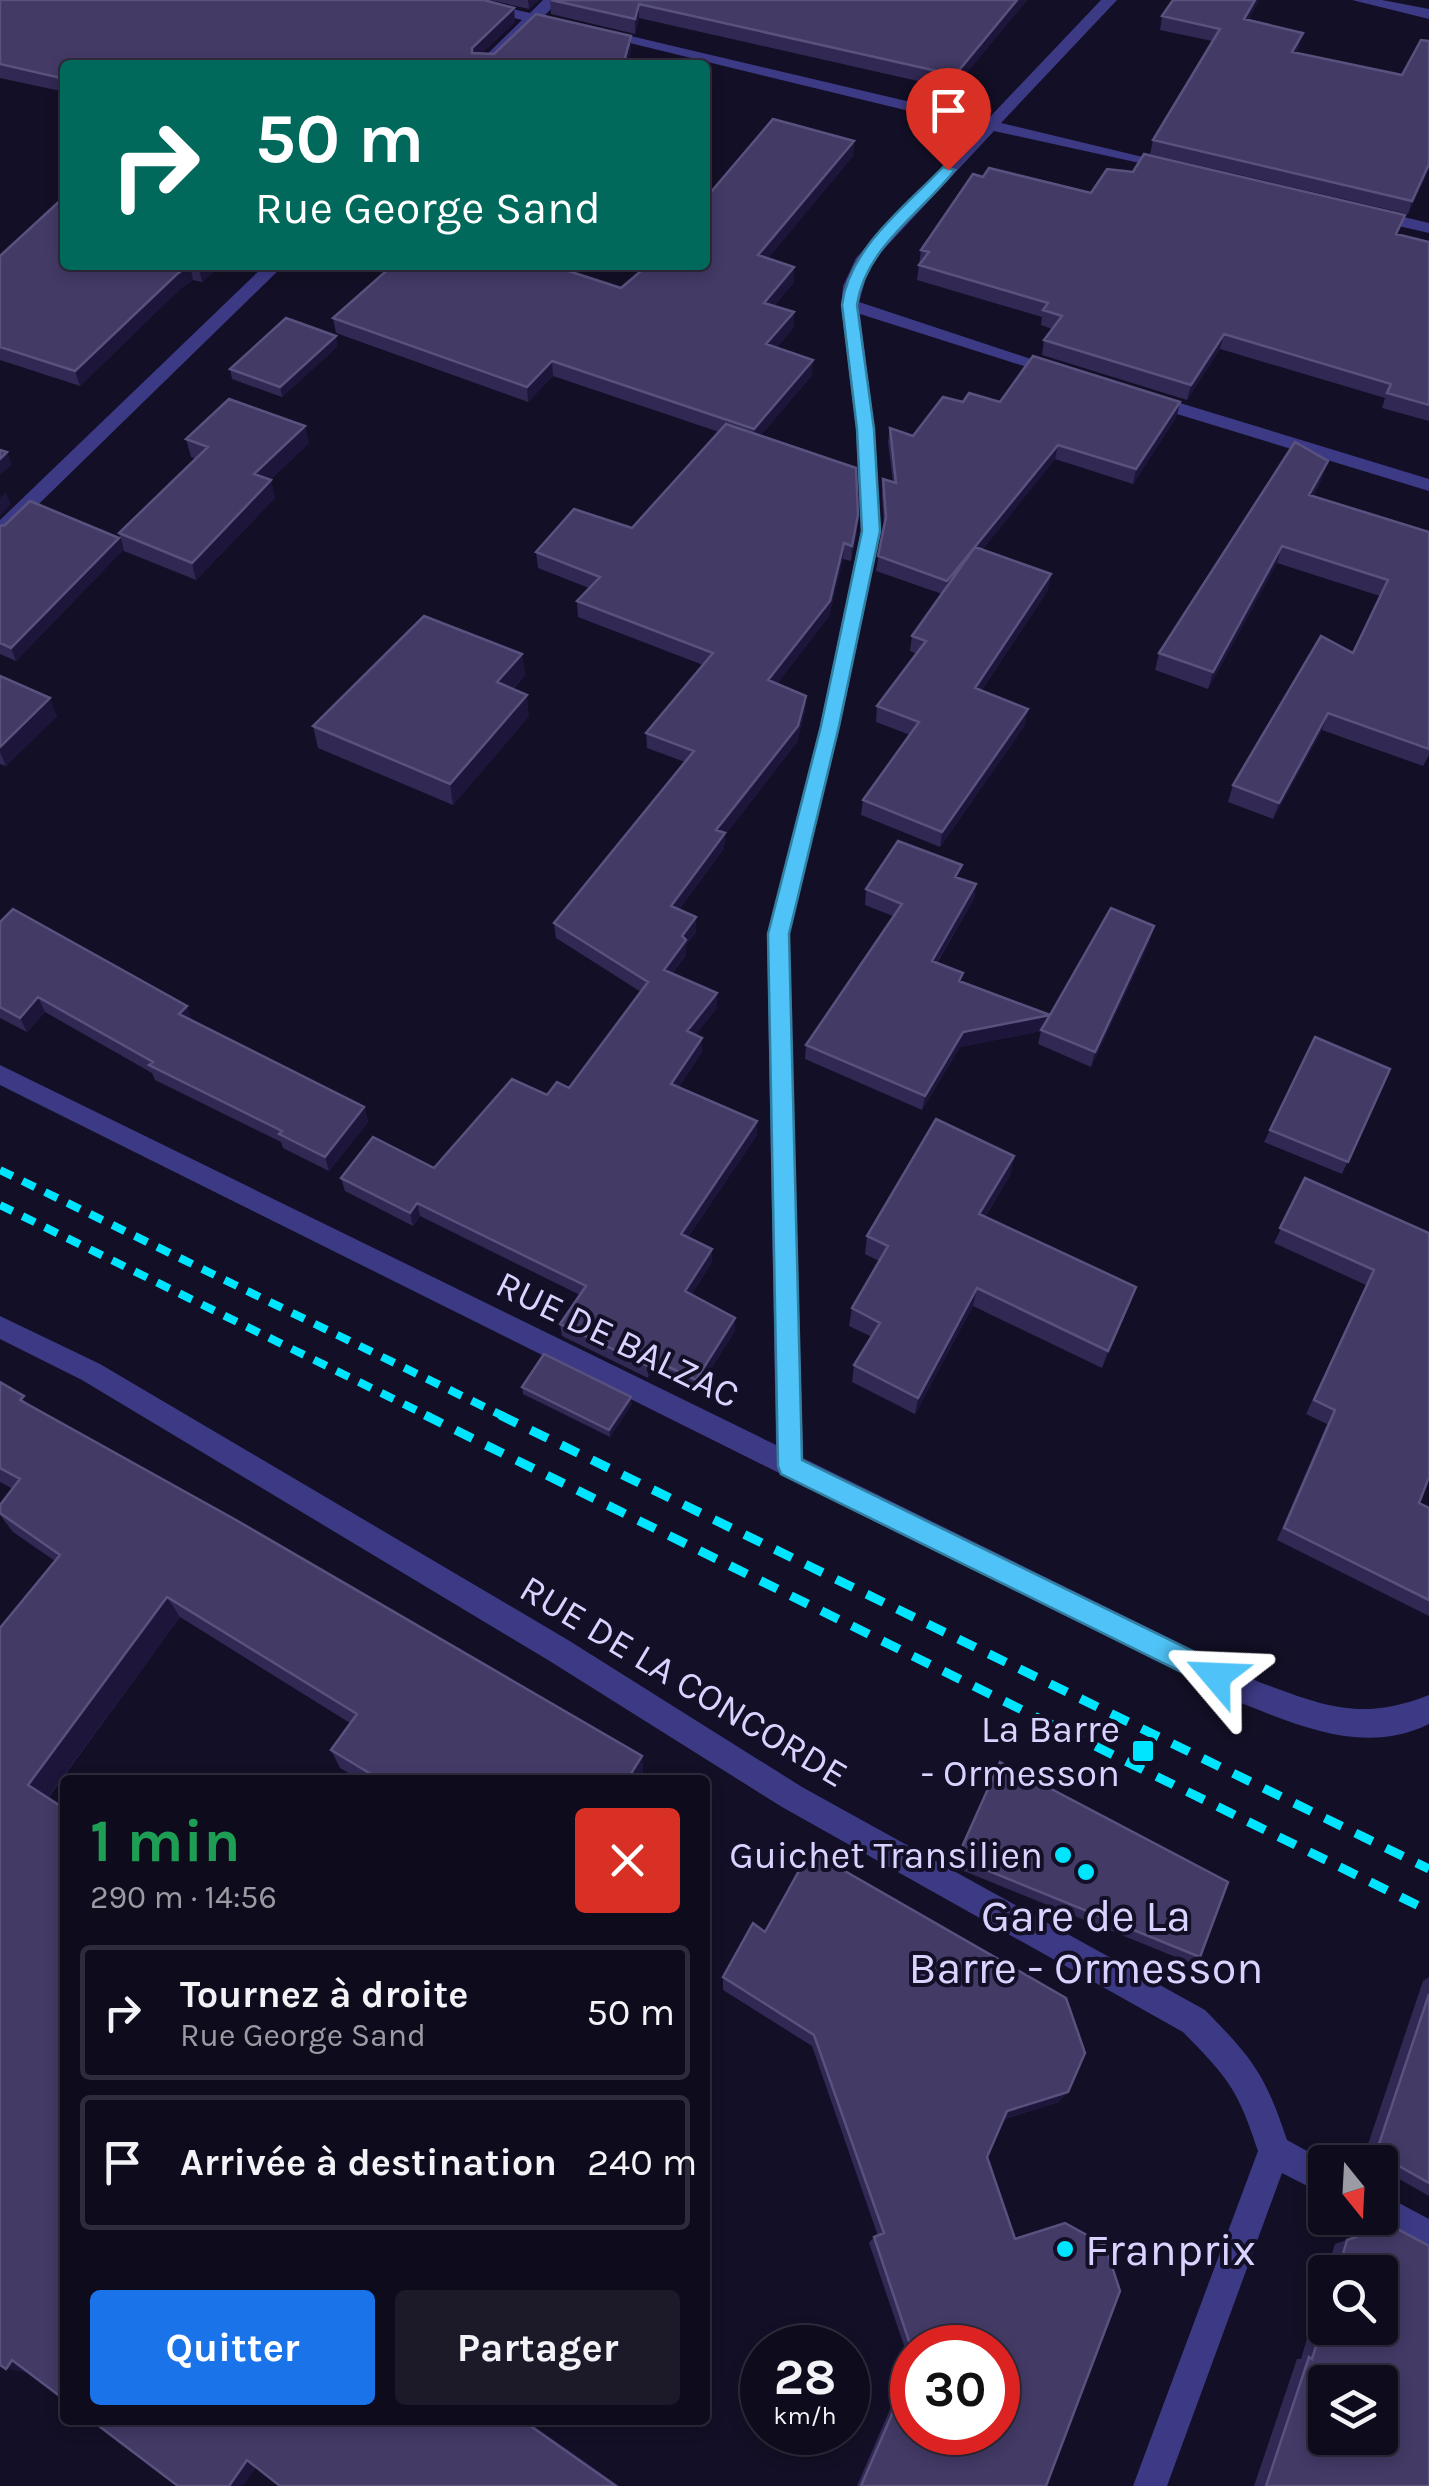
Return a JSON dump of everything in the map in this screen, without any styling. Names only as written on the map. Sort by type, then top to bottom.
[{"type":"street","points":[[454,0],[572,27]]},
{"type":"street","points":[[489,60],[552,0]]},
{"type":"street","points":[[790,1466],[778,934],[830,726],[871,531],[865,429],[850,305],[852,286],[862,262],[1109,0]]},
{"type":"street","points":[[1360,0],[1429,14]]},
{"type":"street","points":[[591,32],[709,60]]},
{"type":"street","points":[[710,60],[1183,171]]},
{"type":"street","points":[[1353,210],[1429,228]]},
{"type":"street","points":[[0,531],[270,270]]},
{"type":"street","points":[[850,305],[1086,380]]},
{"type":"street","points":[[1124,392],[1429,485]]},
{"type":"street","name":"RUE DE BALZAC","points":[[0,1074],[1250,1693],[1326,1721],[1373,1726],[1415,1718],[1429,1709]]},
{"type":"street","name":"RUE DE LA CONCORDE","points":[[0,1327],[91,1372],[558,1650],[792,1797],[1194,2021],[1240,2066],[1256,2096],[1274,2151]]},
{"type":"street","points":[[1150,2486],[1274,2151],[1308,2170]]},
{"type":"street","points":[[1398,2219],[1429,2236]]},
{"type":"building","points":[[0,0],[484,0],[514,8],[472,48],[472,53],[494,54],[536,14],[631,36],[624,60],[60,60],[60,78],[0,64]]},
{"type":"building","points":[[551,0],[1017,0],[955,75],[639,4],[635,19]]},
{"type":"building","points":[[1173,0],[1255,0],[1244,19],[1303,33],[1292,52],[1402,75],[1421,40],[1429,41],[1429,164],[1412,201],[1153,140],[1220,29],[1162,16]]},
{"type":"building","points":[[773,119],[854,141],[758,255],[794,267],[764,303],[794,312],[766,344],[813,360],[754,429],[552,361],[527,387],[333,318],[387,270],[565,270],[621,288],[642,270],[710,270],[710,193]]},
{"type":"building","points":[[1144,154],[1405,215],[1396,234],[1429,242],[1429,405],[1387,393],[1391,384],[1224,334],[1191,385],[1044,340],[1062,316],[1043,310],[1048,303],[919,265],[929,252],[921,250],[973,174],[983,177],[989,168],[1091,193],[1107,169],[1133,172]]},
{"type":"building","points":[[60,201],[60,270],[183,270],[75,371],[0,347],[0,256]]},
{"type":"building","points":[[286,318],[336,336],[280,387],[230,369]]},
{"type":"building","points":[[1033,356],[1180,402],[1136,469],[1058,445],[947,581],[878,556],[886,517],[883,479],[896,483],[890,428],[913,436],[943,397],[963,402],[969,393],[1000,402]]},
{"type":"building","points":[[229,399],[305,426],[254,474],[271,480],[192,563],[119,533],[208,447],[186,439]]},
{"type":"building","points":[[726,424],[856,468],[858,515],[852,546],[844,543],[830,601],[768,680],[806,696],[798,726],[716,830],[725,833],[671,906],[696,917],[682,936],[686,940],[664,970],[717,993],[687,1031],[702,1038],[671,1084],[757,1121],[681,1234],[712,1249],[685,1291],[735,1318],[696,1380],[652,1359],[648,1366],[560,1324],[586,1286],[417,1203],[410,1213],[341,1178],[373,1137],[434,1168],[512,1079],[547,1095],[557,1082],[569,1088],[648,982],[554,923],[694,751],[646,733],[713,653],[577,601],[600,577],[536,552],[574,509],[632,528]]},
{"type":"building","points":[[1295,442],[1328,461],[1309,495],[1429,532],[1429,749],[1328,713],[1279,803],[1233,785],[1321,636],[1353,653],[1388,580],[1282,546],[1213,672],[1159,653]]},
{"type":"building","points":[[30,501],[119,538],[11,648],[0,643],[0,526]]},
{"type":"building","points":[[975,547],[1051,574],[975,688],[1028,709],[942,832],[863,800],[919,722],[877,706],[926,641],[912,636]]},
{"type":"building","points":[[424,616],[522,654],[497,682],[527,695],[450,784],[313,726]]},
{"type":"building","points":[[0,676],[50,698],[0,747]]},
{"type":"building","points":[[898,841],[962,865],[955,877],[976,884],[932,961],[963,973],[959,981],[1050,1015],[963,1032],[925,1096],[806,1045],[902,904],[866,889]]},
{"type":"building","points":[[1111,908],[1154,926],[1095,1052],[1041,1030]]},
{"type":"building","points":[[13,909],[187,1006],[179,1014],[364,1107],[325,1157],[279,1134],[282,1131],[149,1065],[153,1062],[38,997],[20,1018],[0,1007],[0,922]]},
{"type":"building","points":[[1315,1037],[1390,1069],[1348,1162],[1270,1130]]},
{"type":"building","points":[[936,1119],[1014,1156],[979,1214],[1136,1287],[1108,1351],[977,1288],[918,1398],[854,1365],[880,1323],[852,1308],[888,1246],[867,1236]]},
{"type":"building","points":[[1305,1178],[1429,1233],[1429,1477],[1419,1503],[1429,1508],[1429,1600],[1284,1528],[1335,1410],[1314,1400],[1374,1270],[1280,1228]]},
{"type":"building","points":[[544,1354],[631,1397],[609,1430],[522,1387]]},
{"type":"building","points":[[0,1382],[24,1396],[20,1400],[236,1520],[642,1756],[630,1775],[373,1775],[331,1750],[357,1714],[167,1597],[28,1785],[60,1806],[60,2396],[12,2360],[6,2369],[0,2365],[0,1628],[60,1555],[0,1513],[0,1505],[20,1479],[0,1468]]},
{"type":"building","name":"Gare de La Barre - Ormesson","points":[[1000,1762],[1228,1882],[1200,1957],[957,1858]]},
{"type":"building","points":[[810,1851],[1066,1998],[1085,2053],[1068,2092],[1007,2111],[987,2157],[1015,2239],[1065,2223],[1105,2245],[1120,2291],[1046,2486],[861,2486],[890,2419],[890,2455],[1020,2455],[1020,2325],[904,2325],[874,2237],[884,2233],[814,2035],[723,1977],[753,1923],[765,1932]]},
{"type":"building","points":[[1429,1994],[1429,2183],[1398,2165],[1398,2145],[1379,2145]]},
{"type":"building","points":[[1398,2229],[1429,2246],[1429,2486],[1266,2486],[1309,2357],[1312,2359],[1316,2345],[1398,2345],[1398,2255],[1343,2255],[1347,2240],[1361,2235],[1398,2235]]},
{"type":"building","points":[[98,2425],[529,2425],[616,2486],[280,2486],[247,2460],[229,2486],[178,2486]]},
{"type":"railway","points":[[0,1170],[505,1417]]},
{"type":"railway","points":[[0,1205],[430,1417]]},
{"type":"railway","points":[[425,1415],[1429,1911]]},
{"type":"railway","points":[[500,1415],[1429,1869]]},
{"type":"place","name":"La Barre - Ormesson","points":[[1143,1751]]},
{"type":"place","name":"Guichet Transilien","points":[[1063,1855]]},
{"type":"place","name":"Gare de La Barre - Ormesson","points":[[1086,1872]]},
{"type":"place","name":"Franprix","points":[[1065,2249]]},
{"type":"route","points":[[948,170],[862,262],[852,286],[852,336],[865,429],[871,531],[830,726],[778,934],[790,1466],[1216,1676]]}]
